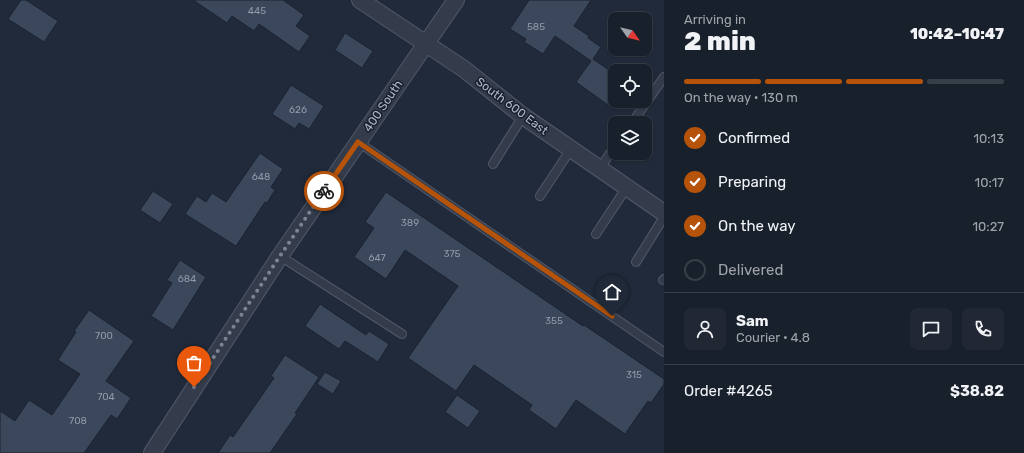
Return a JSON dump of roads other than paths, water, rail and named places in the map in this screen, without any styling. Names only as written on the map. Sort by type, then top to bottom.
[{"type":"street","name":"South 600 East","points":[[360,0],[464,69],[523,116],[664,213]]},
{"type":"street","name":"400 South","points":[[152,453],[280,256],[456,0]]},
{"type":"lane","points":[[637,116],[664,77]]},
{"type":"lane","points":[[493,164],[523,116]]},
{"type":"lane","points":[[358,142],[664,352]]},
{"type":"lane","points":[[540,196],[572,149]]},
{"type":"lane","points":[[600,168],[608,156]]},
{"type":"lane","points":[[596,234],[627,187]]},
{"type":"lane","points":[[636,262],[664,217]]},
{"type":"lane","points":[[280,256],[402,334]]}]
